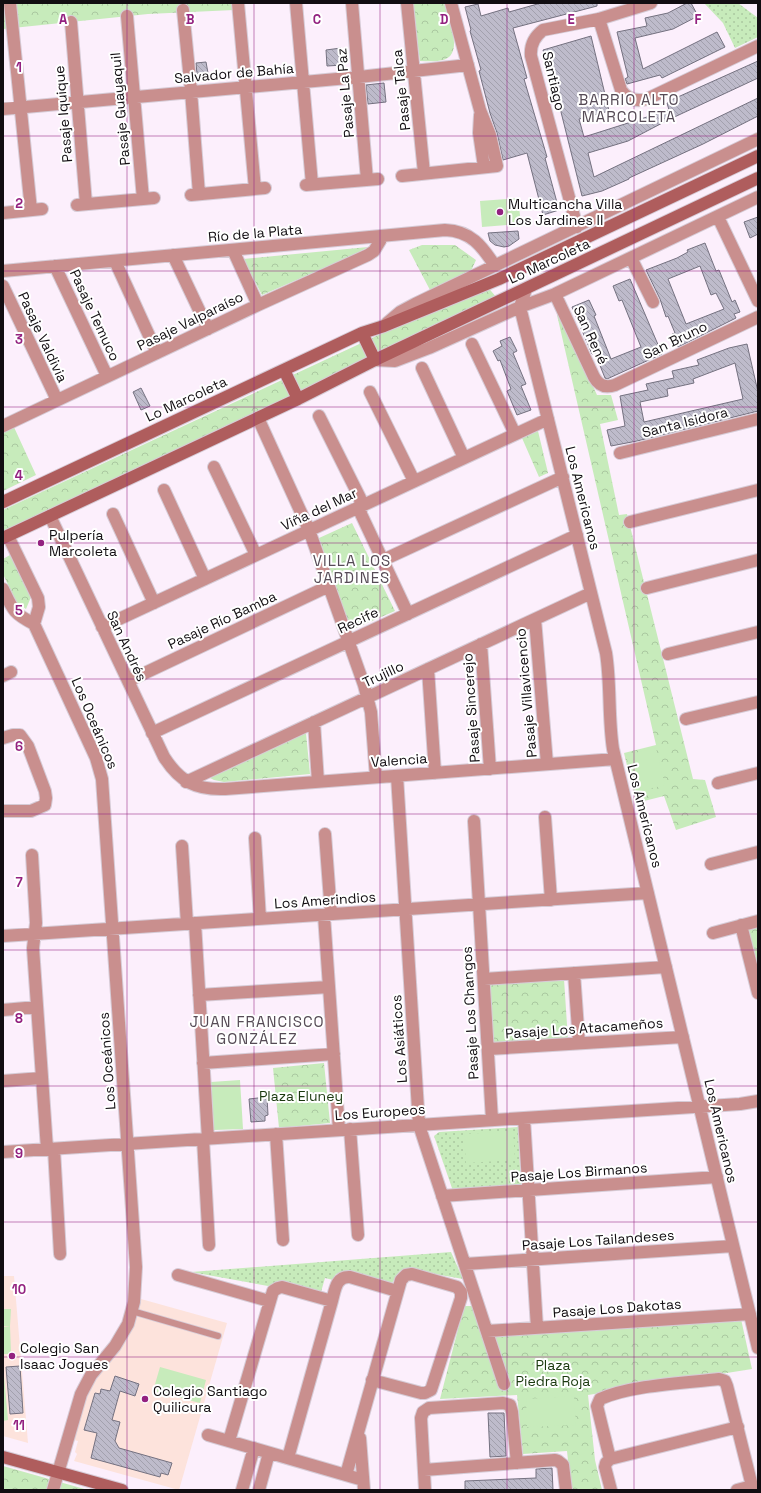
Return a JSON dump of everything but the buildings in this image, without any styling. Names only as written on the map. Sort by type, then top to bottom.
[{"type":"main road","name":"Lo Marcoleta","points":[[3,502],[362,333],[384,326],[499,279],[758,156]]},
{"type":"main road","name":"Lo Marcoleta","points":[[5,537],[298,399],[375,360],[758,178]]},
{"type":"main road","points":[[362,333],[375,360]]},
{"type":"main road","points":[[284,370],[298,399]]},
{"type":"main road","points":[[3,1457],[122,1490]]},
{"type":"street","points":[[3,213],[36,210],[21,107],[10,3]]},
{"type":"street","points":[[183,10],[191,91],[195,194],[260,188],[246,86],[238,3]]},
{"type":"street","points":[[296,3],[302,82]]},
{"type":"street","name":"Pasaje La Paz","points":[[302,82],[309,184],[373,180],[359,77],[352,3]]},
{"type":"street","name":"Pasaje Talca","points":[[408,3],[424,173]]},
{"type":"street","points":[[402,176],[497,166],[490,135],[480,110],[451,3]]},
{"type":"street","name":"Santiago","points":[[577,227],[531,56],[531,46],[536,36],[543,30],[598,18],[651,3]]},
{"type":"street","name":"Pasaje Guayaquil","points":[[82,204],[149,198],[134,96],[127,16]]},
{"type":"street","points":[[598,18],[621,90],[627,96],[636,100],[647,98],[758,46]]},
{"type":"street","name":"Pasaje Iquique","points":[[70,22],[77,102],[82,204]]},
{"type":"street","name":"Salvador de Bahía","points":[[3,109],[134,96],[359,77],[468,65]]},
{"type":"street","points":[[480,110],[480,133],[484,167]]},
{"type":"street","name":"Lo Marcoleta","points":[[384,326],[405,310],[758,139]]},
{"type":"street","name":"Lo Marcoleta","points":[[375,360],[385,362],[395,361],[429,348],[520,307],[555,294],[758,198]]},
{"type":"street","points":[[718,217],[758,301]]},
{"type":"street","name":"Río de la Plata","points":[[3,271],[445,230],[458,231],[478,243],[495,266]]},
{"type":"street","name":"Pasaje Valparaíso","points":[[4,422],[57,400],[258,304],[368,255],[374,251],[382,236]]},
{"type":"street","points":[[233,250],[258,304]]},
{"type":"street","points":[[173,255],[208,329]]},
{"type":"street","points":[[631,258],[653,302]]},
{"type":"street","points":[[114,261],[157,353]]},
{"type":"street","name":"Pasaje Temuco","points":[[55,266],[107,376]]},
{"type":"street","name":"Pasaje Valdivia","points":[[3,286],[57,400]]},
{"type":"street","points":[[520,307],[526,289]]},
{"type":"street","name":"San René","points":[[555,294],[596,381],[603,386]]},
{"type":"street","name":"Los Americanos","points":[[520,307],[603,638],[608,667],[612,739],[616,759],[758,1348]]},
{"type":"street","name":"San Bruno","points":[[603,386],[607,387],[615,385],[758,317]]},
{"type":"street","points":[[472,344],[515,434]]},
{"type":"street","points":[[422,368],[464,458]]},
{"type":"street","points":[[370,392],[414,481]]},
{"type":"street","points":[[319,416],[360,498],[361,514],[408,614]]},
{"type":"street","points":[[258,418],[309,530],[368,697],[371,712],[376,777]]},
{"type":"street","name":"Viña del Mar","points":[[102,627],[548,419]]},
{"type":"street","name":"Santa Isidora","points":[[620,453],[758,419]]},
{"type":"street","points":[[214,468],[256,555]]},
{"type":"street","points":[[383,560],[563,477]]},
{"type":"street","points":[[164,490],[205,579]]},
{"type":"street","points":[[630,522],[758,490]]},
{"type":"street","points":[[113,514],[154,602]]},
{"type":"street","name":"San Andrés","points":[[50,516],[152,733],[169,766],[186,782]]},
{"type":"street","name":"Recife","points":[[152,733],[577,535]]},
{"type":"street","points":[[3,588],[14,611],[20,617],[34,624],[39,607],[38,598],[5,537]]},
{"type":"street","points":[[647,588],[758,560]]},
{"type":"street","name":"Pasaje Río Bamba","points":[[128,681],[329,586]]},
{"type":"street","name":"Trujillo","points":[[186,782],[592,593]]},
{"type":"street","name":"Pasaje Villavicencio","points":[[535,619],[547,764]]},
{"type":"street","name":"Los Oceánicos","points":[[34,624],[100,768],[104,789],[136,1267],[136,1289],[132,1310],[122,1334],[91,1375],[77,1404],[53,1490]]},
{"type":"street","points":[[668,654],[758,632]]},
{"type":"street","name":"Pasaje Sincerejo","points":[[481,644],[490,769]]},
{"type":"street","points":[[428,669],[435,773]]},
{"type":"street","points":[[686,719],[758,702]]},
{"type":"street","points":[[314,722],[318,782]]},
{"type":"street","points":[[3,738],[13,735],[20,735],[28,746],[46,798],[45,805],[32,811],[3,812]]},
{"type":"street","name":"Valencia","points":[[186,782],[196,786],[215,789],[616,759]]},
{"type":"street","points":[[718,783],[758,773]]},
{"type":"street","name":"Los Asiáticos","points":[[397,776],[419,1125],[504,1384]]},
{"type":"street","points":[[545,817],[551,900]]},
{"type":"street","name":"Pasaje Los Changos","points":[[474,821],[492,1120]]},
{"type":"street","points":[[325,834],[329,987],[334,1054],[358,1235]]},
{"type":"street","points":[[255,838],[260,919]]},
{"type":"street","points":[[182,846],[199,995],[203,1063],[209,1245]]},
{"type":"street","points":[[711,864],[758,852]]},
{"type":"street","points":[[32,855],[36,923],[34,948],[42,1078],[51,1149],[60,1254]]},
{"type":"street","name":"Los Amerindios","points":[[3,936],[648,893]]},
{"type":"street","points":[[713,932],[758,921]]},
{"type":"street","points":[[741,925],[758,993]]},
{"type":"street","points":[[484,979],[666,967]]},
{"type":"street","points":[[574,973],[579,1043]]},
{"type":"street","points":[[199,995],[329,987]]},
{"type":"street","points":[[3,1010],[38,1007]]},
{"type":"street","name":"Pasaje Los Atacameños","points":[[488,1049],[683,1037]]},
{"type":"street","points":[[203,1063],[334,1054]]},
{"type":"street","points":[[3,1081],[42,1078]]},
{"type":"street","name":"Los Europeos","points":[[3,1152],[740,1104],[758,1101]]},
{"type":"street","points":[[524,1118],[537,1328]]},
{"type":"street","points":[[276,1134],[283,1240]]},
{"type":"street","name":"Pasaje Los Birmanos","points":[[442,1196],[717,1178]]},
{"type":"street","name":"Pasaje Los Tailandeses","points":[[465,1264],[733,1246]]},
{"type":"street","points":[[346,1475],[372,1380],[403,1277],[412,1274],[454,1286],[460,1290],[461,1295],[431,1390],[421,1393],[372,1380]]},
{"type":"street","points":[[178,1275],[269,1301]]},
{"type":"street","points":[[288,1458],[337,1283],[342,1278],[346,1277],[398,1290]]},
{"type":"street","points":[[229,1441],[273,1291],[282,1287],[332,1301]]},
{"type":"street","name":"Pasaje Los Dakotas","points":[[487,1331],[750,1314]]},
{"type":"street","points":[[610,1459],[597,1406],[600,1399],[626,1391],[654,1386],[719,1379],[725,1381],[727,1386],[753,1488],[737,1490]]},
{"type":"street","points":[[425,1490],[421,1418],[426,1410],[432,1408],[503,1403],[510,1405],[517,1463]]},
{"type":"street","points":[[611,1490],[605,1467],[610,1459],[738,1427]]},
{"type":"street","points":[[359,1429],[364,1485]]},
{"type":"street","points":[[208,1435],[346,1475],[364,1485]]},
{"type":"street","points":[[242,1490],[254,1448]]},
{"type":"street","points":[[259,1490],[269,1453]]},
{"type":"street","points":[[424,1470],[555,1460],[558,1461],[564,1468],[566,1490]]},
{"type":"lane","points":[[132,1310],[218,1336]]},
{"type":"shaded area","name":"Colegio San Isaac Jogues","points":[[3,1276],[14,1276],[28,1443],[3,1436]]},
{"type":"shaded area","name":"Colegio Santiago Quilicura","points":[[141,1299],[227,1323],[179,1490],[74,1461],[77,1454],[75,1452],[78,1441],[74,1440],[88,1391],[94,1381],[127,1339],[135,1322]]},
{"type":"green space","points":[[3,3],[233,3],[234,10],[148,14],[3,29]]},
{"type":"green space","points":[[412,3],[444,3],[451,26],[454,43],[453,51],[450,56],[440,61],[420,61]]},
{"type":"green space","points":[[704,3],[738,3],[758,18],[758,37],[735,48],[723,23]]},
{"type":"green space","name":"Multicancha Villa Los Jardines II","points":[[518,198],[521,224],[482,227],[480,201]]},
{"type":"green space","points":[[422,245],[455,245],[476,260],[471,271],[430,290],[409,250]]},
{"type":"green space","points":[[368,247],[354,255],[262,295],[243,259]]},
{"type":"green space","points":[[486,285],[497,298],[3,532],[3,510]]},
{"type":"green space","points":[[557,315],[561,316],[597,395],[611,395],[618,420],[600,424],[619,515],[627,514],[693,779],[705,780],[716,817],[676,830],[664,796],[636,803],[624,753],[656,745]]},
{"type":"green space","points":[[13,425],[36,475],[3,491],[3,430]]},
{"type":"green space","points":[[538,431],[548,473],[539,477],[522,438]]},
{"type":"green space","points":[[352,523],[395,611],[351,630],[319,538]]},
{"type":"green space","points":[[10,555],[31,597],[26,609],[16,602],[3,574],[3,559]]},
{"type":"green space","points":[[306,733],[310,774],[224,782],[208,777]]},
{"type":"green space","points":[[656,748],[665,785],[635,792],[626,755]]},
{"type":"green space","points":[[758,927],[758,972],[748,930]]},
{"type":"green space","points":[[564,979],[568,1040],[493,1045],[489,984]]},
{"type":"green space","name":"Plaza Eluney","points":[[324,1063],[330,1123],[279,1128],[273,1068]]},
{"type":"green space","points":[[240,1080],[243,1129],[214,1130],[211,1082]]},
{"type":"green space","points":[[518,1127],[521,1187],[453,1191],[434,1136],[439,1132]]},
{"type":"green space","points":[[513,1131],[515,1160],[466,1163],[464,1134]]},
{"type":"green space","points":[[451,1252],[463,1279],[406,1269],[400,1271],[392,1283],[345,1272],[336,1274],[333,1280],[325,1278],[321,1292],[277,1283],[268,1286],[191,1272]]},
{"type":"green space","name":"Plaza Piedra Roja","points":[[464,1306],[473,1306],[482,1335],[741,1319],[752,1369],[588,1395],[595,1460],[602,1490],[571,1490],[567,1451],[523,1454],[517,1395],[440,1399]]},
{"type":"green space","points":[[3,1309],[11,1309],[10,1326],[3,1326]]},
{"type":"green space","points":[[10,1326],[11,1354],[3,1354],[3,1327]]},
{"type":"green space","points":[[3,1365],[8,1420],[3,1421]]},
{"type":"green space","points":[[160,1367],[206,1380],[200,1403],[153,1391]]},
{"type":"green space","points":[[574,1396],[576,1425],[527,1427],[526,1399]]},
{"type":"green space","points":[[3,1466],[88,1490],[3,1490]]},
{"type":"place","name":"Multicancha Villa Los Jardines II","points":[[500,212]]},
{"type":"place","name":"Pulpería Marcoleta","points":[[41,543]]},
{"type":"place","name":"Colegio San Isaac Jogues","points":[[12,1356]]},
{"type":"place","name":"Colegio Santiago Quilicura","points":[[145,1399]]},
{"type":"district","name":"BARRIO ALTO MARCOLETA","points":[[629,108]]},
{"type":"district","name":"VILLA LOS JARDINES","points":[[352,568]]},
{"type":"district","name":"JUAN FRANCISCO GONZÁLEZ","points":[[257,1030]]}]
